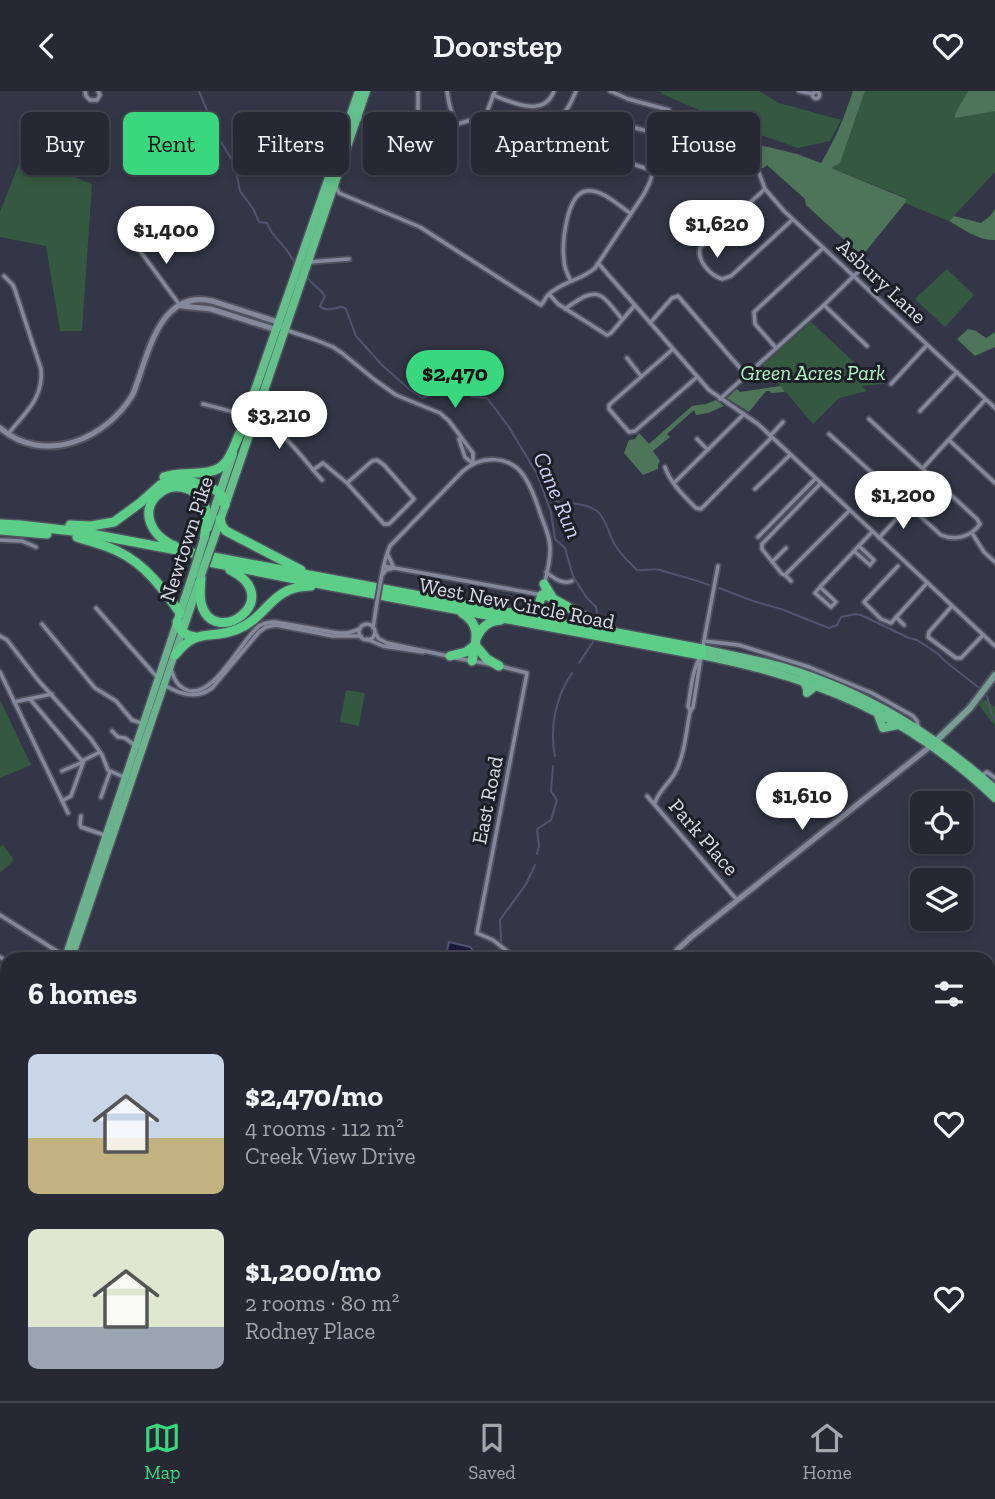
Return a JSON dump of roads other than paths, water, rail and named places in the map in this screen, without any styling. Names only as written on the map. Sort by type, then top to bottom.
[{"type":"highway","name":"Newtown Pike","points":[[349,121],[359,91]]},
{"type":"highway","name":"Newtown Pike","points":[[279,327],[305,266],[366,91]]},
{"type":"highway","name":"Newtown Pike","points":[[208,540],[225,505],[249,418],[331,175]]},
{"type":"highway","name":"Newtown Pike","points":[[183,632],[220,493],[240,433],[249,418]]},
{"type":"highway","points":[[136,505],[153,486],[169,475],[219,469],[228,459],[240,433]]},
{"type":"highway","points":[[20,525],[29,523],[98,526],[114,521],[160,485],[173,480],[211,487],[220,493],[225,505]]},
{"type":"highway","points":[[197,554],[170,544],[154,532],[149,515],[155,498],[166,489],[175,487],[186,488],[198,495],[206,509],[208,540]]},
{"type":"highway","points":[[220,519],[222,526],[231,534],[309,574]]},
{"type":"highway","name":"West New Circle Road","points":[[0,524],[81,532],[702,648],[777,666],[827,682],[888,711],[916,728],[995,798]]},
{"type":"highway","name":"West New Circle Road","points":[[0,530],[77,537],[509,620],[702,648],[803,680],[807,694],[817,685],[877,712],[883,727],[899,725],[934,743],[995,789]]},
{"type":"highway","points":[[77,537],[119,551],[136,562],[153,579],[179,617],[183,632],[197,637]]},
{"type":"highway","points":[[197,575],[200,600],[211,618],[227,623],[244,615],[251,600],[248,584],[237,573],[212,562]]},
{"type":"highway","name":"Newtown Pike","points":[[179,617],[197,575]]},
{"type":"highway","points":[[544,584],[555,599]]},
{"type":"highway","points":[[175,655],[186,642],[197,637],[244,627],[284,591],[327,585]]},
{"type":"highway","points":[[537,609],[542,595],[555,599],[597,624],[621,633]]},
{"type":"highway","points":[[520,615],[555,599]]},
{"type":"highway","points":[[452,608],[465,614],[479,626]]},
{"type":"highway","points":[[479,626],[509,620]]},
{"type":"highway","points":[[472,661],[479,626]]},
{"type":"highway","points":[[450,656],[466,652],[476,642]]},
{"type":"highway","points":[[476,642],[487,659],[499,666]]},
{"type":"main road","name":"Newtown Pike","points":[[70,952],[140,747],[179,617]]},
{"type":"main road","name":"Newtown Pike","points":[[161,682],[170,667],[183,632]]},
{"type":"main road","points":[[934,743],[970,708],[995,675]]},
{"type":"street","points":[[85,91],[90,100],[97,100],[100,95],[98,91]]},
{"type":"street","points":[[418,91],[418,112]]},
{"type":"street","points":[[447,91],[452,112]]},
{"type":"street","points":[[488,112],[494,93],[534,107],[547,103],[554,91]]},
{"type":"street","points":[[566,112],[576,91]]},
{"type":"street","points":[[610,91],[669,112]]},
{"type":"street","points":[[800,91],[813,94]]},
{"type":"street","points":[[358,120],[363,122]]},
{"type":"street","points":[[336,176],[335,185],[340,193],[420,227],[541,305],[549,294],[589,273],[598,263],[644,194],[651,175]]},
{"type":"street","name":"Asbury Lane","points":[[760,175],[765,189],[792,220],[995,408]]},
{"type":"street","points":[[765,189],[700,248],[701,260],[712,274],[722,279],[731,276],[792,220]]},
{"type":"street","points":[[571,281],[563,259],[564,239],[571,204],[579,194],[595,191],[630,213]]},
{"type":"street","points":[[328,201],[333,195],[340,193]]},
{"type":"street","points":[[132,240],[180,306]]},
{"type":"street","points":[[776,348],[755,324],[754,312],[823,248]]},
{"type":"street","points":[[310,251],[320,260]]},
{"type":"street","points":[[305,266],[320,260],[346,259]]},
{"type":"street","points":[[598,263],[720,399],[744,414],[771,437],[995,646]]},
{"type":"street","points":[[720,399],[867,263]]},
{"type":"street","points":[[4,276],[15,290],[42,377],[34,403],[8,434]]},
{"type":"street","points":[[565,309],[594,293],[602,296],[622,319]]},
{"type":"street","points":[[549,294],[565,309],[607,335],[635,305]]},
{"type":"street","points":[[650,323],[672,298],[678,296],[746,375]]},
{"type":"street","points":[[0,428],[29,444],[51,446],[89,436],[104,428],[127,404],[159,324],[170,312],[192,299],[206,299],[316,339],[342,353],[396,395],[440,413],[473,453],[483,460]]},
{"type":"street","points":[[824,305],[867,346]]},
{"type":"street","points":[[891,384],[927,345]]},
{"type":"street","points":[[673,349],[609,405],[609,409],[629,432],[635,431],[698,377]]},
{"type":"street","points":[[627,358],[641,376]]},
{"type":"street","points":[[920,411],[957,372]]},
{"type":"street","points":[[923,468],[986,399]]},
{"type":"street","points":[[203,404],[249,418],[278,431],[322,480]]},
{"type":"street","points":[[674,483],[744,414]]},
{"type":"street","points":[[829,434],[944,536],[957,538],[972,533],[980,524],[979,521],[869,419]]},
{"type":"street","points":[[665,467],[674,483],[696,509],[701,509],[783,422]]},
{"type":"street","points":[[458,435],[465,457],[463,471]]},
{"type":"street","points":[[697,439],[708,450]]},
{"type":"street","points":[[949,440],[995,483]]},
{"type":"street","points":[[473,453],[473,464]]},
{"type":"street","points":[[755,489],[790,455]]},
{"type":"street","points":[[465,457],[473,464]]},
{"type":"street","points":[[367,639],[373,637],[381,579],[384,566],[387,553],[390,547],[463,471],[473,464],[497,459],[519,470],[525,477],[538,508],[551,548],[542,595],[384,566]]},
{"type":"street","points":[[313,470],[323,463],[347,483],[384,524],[388,524],[414,499],[377,460],[372,461],[347,483]]},
{"type":"street","points":[[758,537],[815,479]]},
{"type":"street","points":[[791,581],[782,575],[762,549],[762,544],[820,484]]},
{"type":"street","points":[[879,538],[908,506]]},
{"type":"street","points":[[785,575],[849,511]]},
{"type":"street","points":[[820,587],[836,602],[831,607],[815,593],[820,587],[872,532]]},
{"type":"street","points":[[972,533],[984,552],[995,562]]},
{"type":"street","points":[[0,540],[22,541],[36,547]]},
{"type":"street","points":[[854,551],[870,565],[874,560],[859,546]]},
{"type":"street","points":[[772,562],[786,548]]},
{"type":"street","points":[[387,553],[394,568]]},
{"type":"street","points":[[655,803],[655,798],[669,783],[677,768],[693,707],[718,566]]},
{"type":"street","points":[[898,566],[864,602],[881,619],[891,623],[927,583]]},
{"type":"street","points":[[381,579],[384,572],[394,568]]},
{"type":"street","points":[[546,572],[558,581],[572,581]]},
{"type":"street","points":[[170,667],[178,685],[191,691],[200,691],[216,678],[252,633],[264,624],[275,622],[344,633],[360,629],[367,624],[377,602]]},
{"type":"street","points":[[951,606],[929,632],[928,637],[956,658],[961,657],[983,635]]},
{"type":"street","points":[[96,608],[161,682],[190,696],[201,695],[212,688],[258,632],[276,625],[333,636],[361,636],[388,647],[499,666]]},
{"type":"street","points":[[896,617],[904,625]]},
{"type":"street","points":[[42,624],[95,688],[116,701],[132,720],[146,725]]},
{"type":"street","points":[[367,624],[379,639],[387,643],[431,653]]},
{"type":"street","points":[[360,629],[361,636]]},
{"type":"street","points":[[0,636],[91,739],[110,772],[128,779]]},
{"type":"street","name":"East Road","points":[[499,666],[527,673],[477,933],[493,940],[508,952]]},
{"type":"street","points":[[0,672],[68,813]]},
{"type":"street","points":[[14,702],[52,694]]},
{"type":"street","points":[[30,699],[83,762]]},
{"type":"street","points":[[111,731],[140,747]]},
{"type":"street","points":[[676,952],[690,938],[934,743]]},
{"type":"street","points":[[62,801],[71,796],[83,762],[88,756],[100,752]]},
{"type":"street","points":[[62,771],[83,762]]},
{"type":"street","points":[[101,797],[110,772]]},
{"type":"street","points":[[981,776],[987,772],[995,778]]},
{"type":"street","name":"Park Place","points":[[647,796],[737,900]]},
{"type":"street","points":[[80,816],[81,827],[109,837]]},
{"type":"street","points":[[0,915],[59,952]]},
{"type":"water","points":[[449,942],[470,947],[474,952],[447,952]]},
{"type":"waterway","name":"Cane Run","points":[[199,91],[218,137],[235,165],[240,191],[259,222],[267,223],[295,263]]},
{"type":"waterway","name":"Cane Run","points":[[307,277],[325,296],[320,306],[325,309],[346,309],[356,336],[382,365],[422,398],[428,396],[434,383],[460,382],[472,397],[487,398],[509,427],[537,474],[551,512],[555,539],[565,548],[573,576],[596,607],[598,617]]},
{"type":"waterway","points":[[545,492],[557,502],[585,505],[597,511],[617,549],[637,570],[660,570],[709,585]]},
{"type":"waterway","points":[[719,588],[829,628],[837,625],[841,617],[861,615],[917,640],[978,687]]},
{"type":"waterway","name":"Cane Run","points":[[579,663],[593,642]]},
{"type":"waterway","name":"Cane Run","points":[[555,756],[555,713],[572,673]]},
{"type":"waterway","points":[[987,696],[995,719]]},
{"type":"waterway","name":"Cane Run","points":[[537,854],[537,829],[551,820],[557,800],[551,791],[553,766]]},
{"type":"waterway","name":"Cane Run","points":[[501,942],[500,920],[526,884],[535,865]]},
{"type":"park label","name":"Green Acres Park","points":[[813,372]]}]
